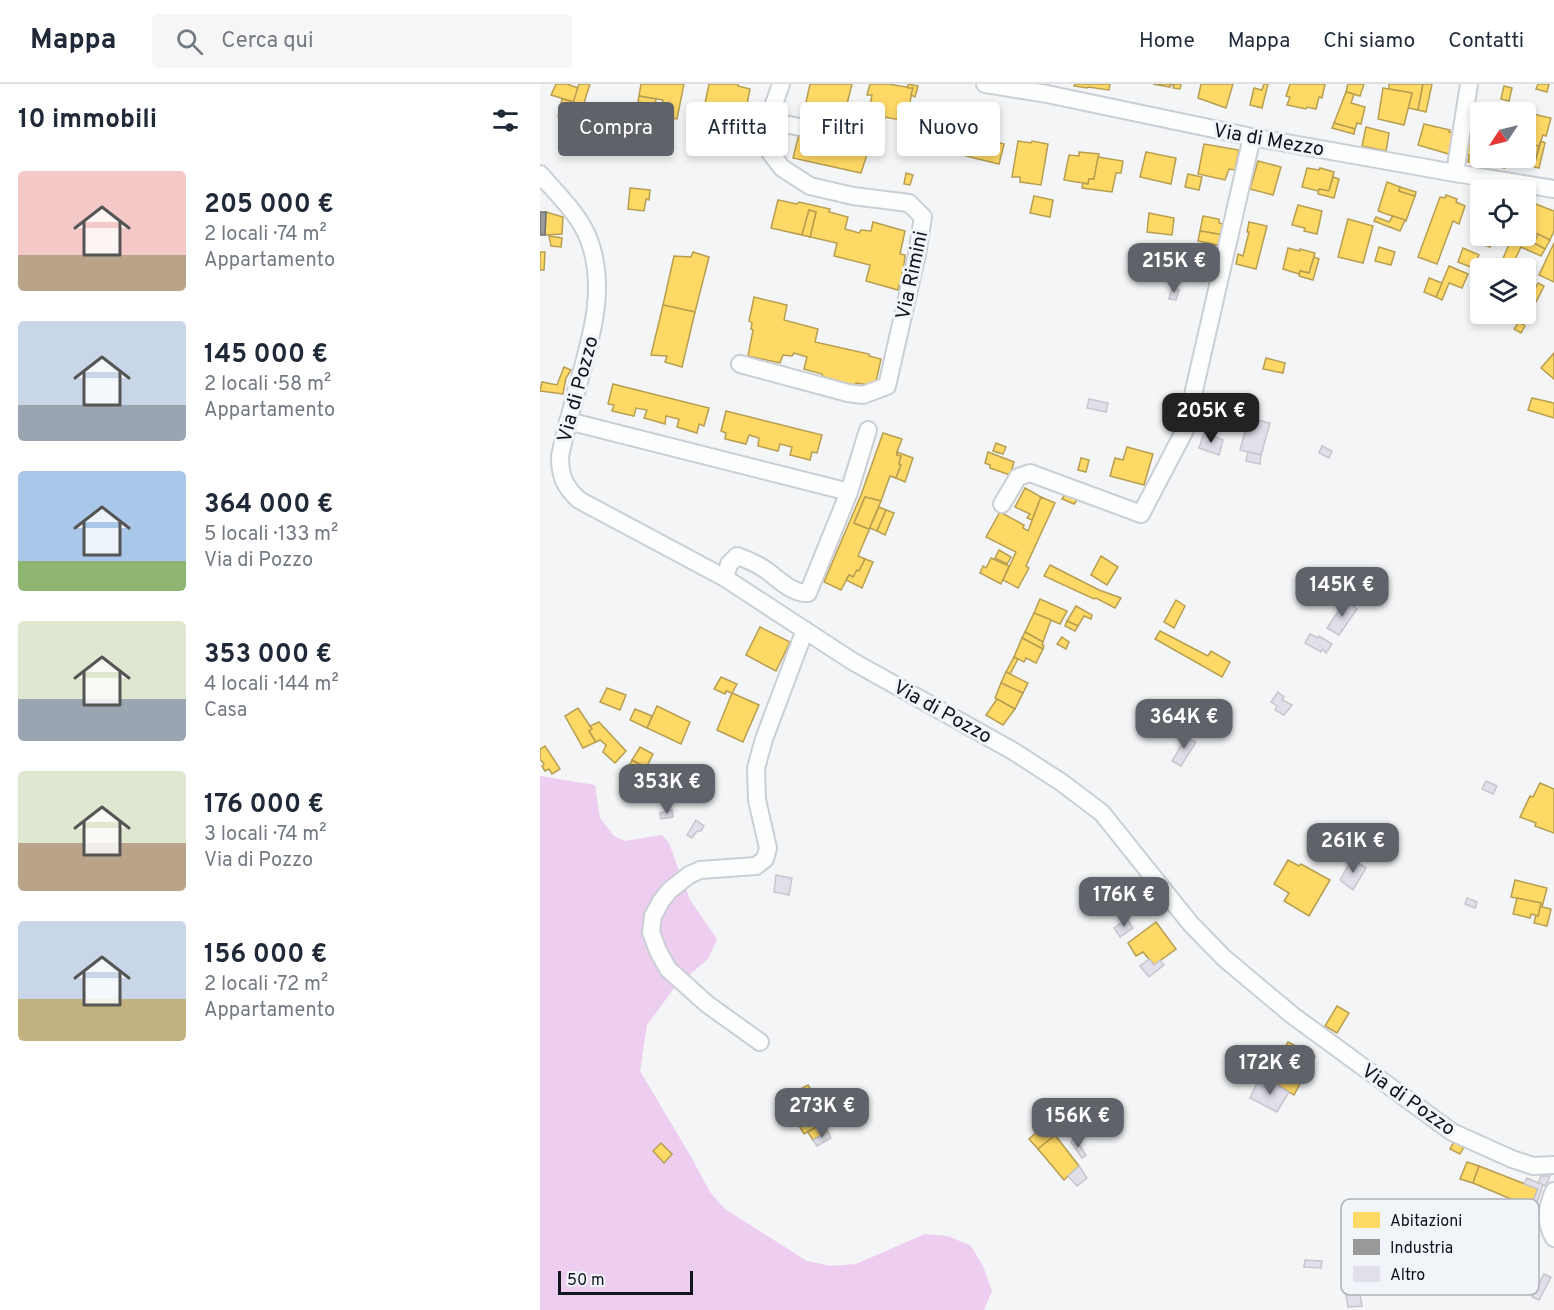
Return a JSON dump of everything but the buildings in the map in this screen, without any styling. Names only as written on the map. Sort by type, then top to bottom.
[{"type":"street","name":"Via Rimini","points":[[775,102],[781,84]]},
{"type":"street","name":"Via di Mezzo","points":[[985,84],[1047,94],[1252,137],[1554,189]]},
{"type":"street","points":[[1455,173],[1469,84]]},
{"type":"street","points":[[1002,504],[1018,477],[1030,473],[1141,514],[1185,430],[1252,137]]},
{"type":"street","name":"Via Rimini","points":[[740,364],[848,393],[863,395],[887,386],[918,254],[923,217],[909,202],[853,196],[810,186],[782,168],[774,156]]},
{"type":"street","name":"Via di Pozzo","points":[[540,174],[577,218],[589,239],[597,272],[594,323],[560,456],[563,481],[579,500],[725,578],[852,661],[1013,751],[1061,782],[1102,813],[1190,923],[1224,958],[1292,1015],[1452,1132],[1533,1166],[1554,1165]]},
{"type":"street","points":[[568,421],[849,492]]},
{"type":"street","points":[[725,578],[729,564],[737,556],[762,567],[800,593],[808,593],[849,492],[868,430]]},
{"type":"street","points":[[759,1042],[707,1004],[668,969],[651,932],[653,916],[661,901],[670,890],[689,875],[700,870],[756,866],[765,860],[768,848],[757,800],[756,768],[764,739],[805,630]]},
{"type":"street","points":[[1554,1191],[1547,1212],[1554,1238]]},
{"type":"shaded area","points":[[540,776],[595,785],[600,818],[614,836],[625,841],[662,835],[669,843],[690,900],[717,939],[708,959],[675,987],[647,1025],[640,1071],[710,1192],[725,1209],[807,1261],[831,1266],[856,1264],[925,1234],[948,1236],[971,1246],[983,1266],[992,1291],[984,1310],[540,1310]]}]
